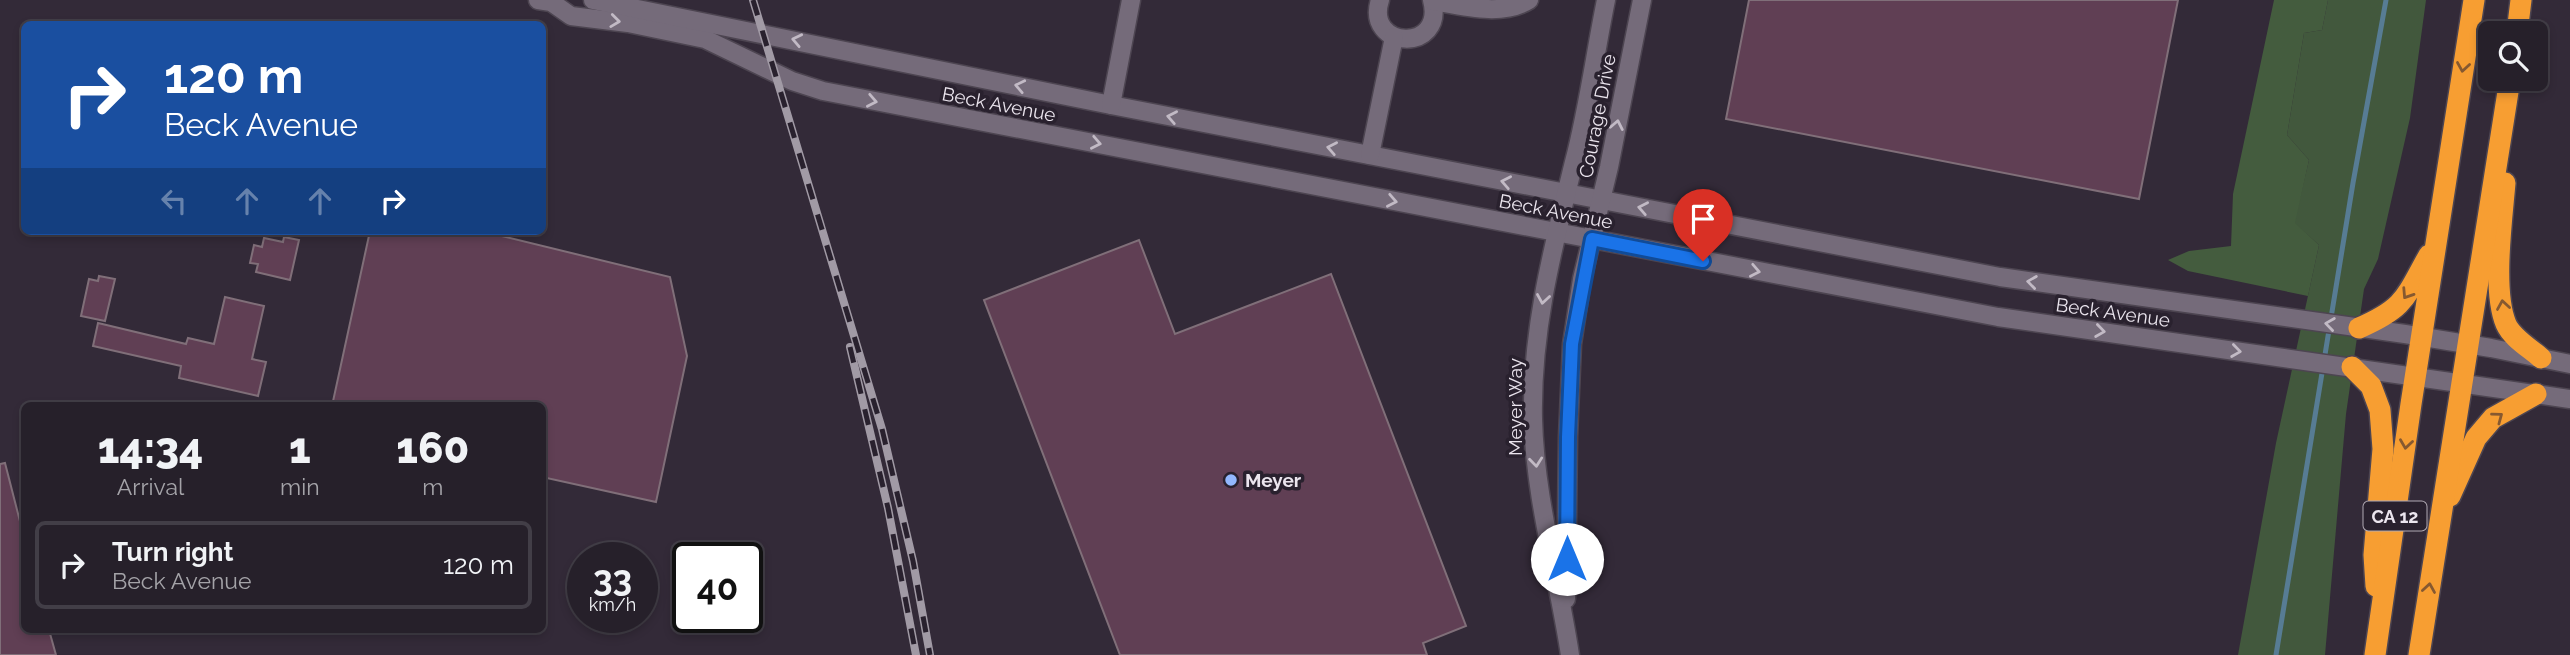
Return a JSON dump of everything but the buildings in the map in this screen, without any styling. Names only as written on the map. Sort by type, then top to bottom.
[{"type":"highway","name":"CA 12","points":[[2377,645],[2421,337],[2474,0]]},
{"type":"highway","points":[[2518,21],[2521,0]]},
{"type":"highway","name":"CA 12","points":[[2419,655],[2466,344],[2509,91]]},
{"type":"highway","points":[[2510,91],[2501,235],[2501,298],[2506,324],[2541,358]]},
{"type":"highway","points":[[2359,328],[2385,316],[2404,301],[2436,241]]},
{"type":"highway","points":[[2353,367],[2371,386],[2380,410],[2383,449],[2374,555],[2377,645]]},
{"type":"highway","points":[[2440,517],[2476,439],[2493,418],[2536,394]]},
{"type":"street","name":"Beck Avenue","points":[[593,0],[1111,105],[2000,277],[2421,337],[2570,364]]},
{"type":"street","points":[[1111,105],[1131,0]]},
{"type":"street","points":[[1380,0],[1379,21],[1388,33],[1403,40],[1421,35],[1433,20],[1432,1],[1503,9],[1529,0]]},
{"type":"street","name":"Courage Drive","points":[[1566,193],[1606,0]]},
{"type":"street","name":"Courage Drive","points":[[1592,239],[1642,0]]},
{"type":"street","name":"Beck Avenue","points":[[550,1],[571,16],[628,23],[705,39],[792,81],[824,91],[1998,317],[2570,399]]},
{"type":"street","points":[[1370,155],[1394,37]]},
{"type":"street","name":"Meyer Way","points":[[1566,193],[1547,272],[1538,326],[1533,417],[1535,464],[1570,655]]},
{"type":"street","name":"Meyer Way","points":[[1565,620],[1572,344],[1592,239]]},
{"type":"green space","points":[[2274,0],[2328,0],[2322,30],[2304,33],[2287,135],[2309,160],[2295,223],[2319,245],[2308,296],[2188,271],[2168,260],[2189,251],[2231,246],[2233,194]]},
{"type":"green space","points":[[2328,0],[2426,0],[2410,118],[2378,259],[2364,289],[2346,414],[2325,655],[2238,655],[2276,443],[2319,245],[2294,223],[2309,160],[2287,135],[2304,33],[2322,30]]},
{"type":"waterway","points":[[2276,655],[2353,183],[2386,0]]},
{"type":"railway","points":[[753,0],[882,429],[913,561],[930,655]]},
{"type":"railway","points":[[850,347],[888,508],[916,655]]},
{"type":"place","name":"Meyer","points":[[1231,480]]},
{"type":"route","points":[[1567,559],[1572,344],[1592,239],[1703,261]]}]
